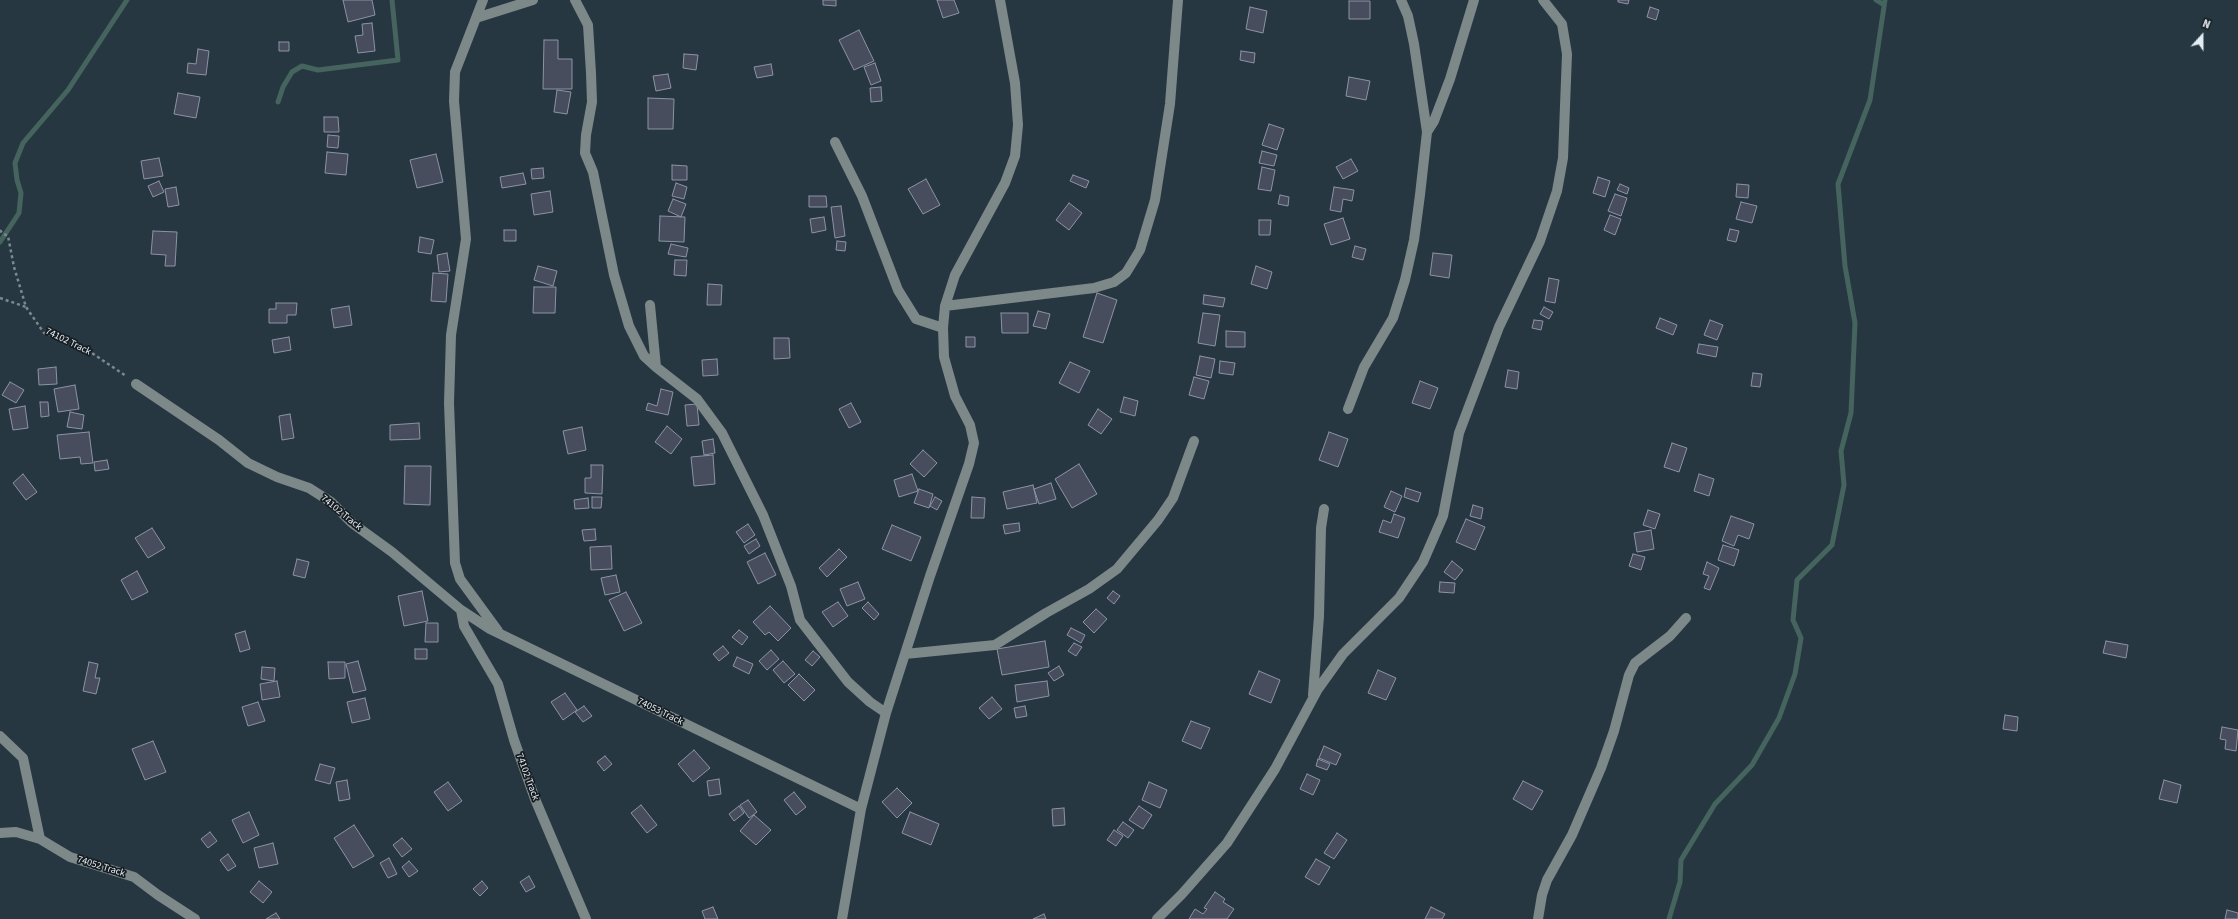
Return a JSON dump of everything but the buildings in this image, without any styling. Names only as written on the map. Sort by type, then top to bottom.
[{"type":"street","points":[[483,0],[455,72],[454,94],[466,239],[451,335],[449,403],[453,536],[456,563],[460,579],[500,633]]},
{"type":"street","points":[[476,18],[533,0]]},
{"type":"street","points":[[575,0],[588,25],[592,102],[586,135],[585,152],[593,172],[614,275],[629,326],[644,356],[697,399],[722,433],[763,516],[791,586],[800,620],[848,682],[870,702],[886,713]]},
{"type":"street","points":[[842,919],[861,809],[886,713],[969,464],[974,443],[970,425],[955,396],[944,357],[942,328],[945,306],[955,275],[1005,183],[1015,156],[1018,125],[1015,83],[1000,0]]},
{"type":"street","points":[[945,306],[1094,288],[1114,282],[1126,273],[1140,250],[1154,200],[1170,104],[1178,0]]},
{"type":"street","points":[[1348,409],[1364,367],[1393,318],[1405,280],[1414,240],[1427,132],[1414,44],[1408,16],[1401,0]]},
{"type":"street","points":[[1427,132],[1434,121],[1450,79],[1474,0]]},
{"type":"street","points":[[1157,919],[1182,894],[1227,843],[1274,769],[1313,699],[1343,654],[1399,598],[1423,562],[1443,516],[1459,433],[1498,327],[1540,241],[1557,191],[1563,158],[1567,54],[1562,24],[1542,0]]},
{"type":"street","points":[[835,142],[862,196],[898,290],[916,319],[942,328]]},
{"type":"street","points":[[650,305],[656,367]]},
{"type":"street","name":"74102 Track","points":[[136,384],[219,440],[248,463],[277,477],[309,488],[331,502],[352,523],[398,556],[461,610],[464,626],[498,684],[514,740],[535,799],[586,919]]},
{"type":"street","points":[[905,654],[995,645],[1089,589],[1117,569],[1158,520],[1173,498],[1194,441]]},
{"type":"street","points":[[1313,699],[1319,616],[1321,528],[1324,509]]},
{"type":"street","name":"74053 Track","points":[[461,610],[500,633],[786,774],[861,809]]},
{"type":"street","points":[[1538,919],[1542,895],[1547,880],[1575,829],[1601,768],[1614,731],[1629,675],[1635,663],[1670,636],[1686,618]]},
{"type":"street","points":[[0,736],[23,758],[40,838]]},
{"type":"street","name":"74052 Track","points":[[0,833],[16,832],[40,838],[70,857],[134,877],[158,895],[195,919]]},
{"type":"path","name":"74102 Track","points":[[0,230],[8,236],[14,267],[26,307],[44,333],[61,337],[83,347],[136,384]]},
{"type":"path","points":[[0,298],[26,307]]},
{"type":"waterway","points":[[0,242],[19,213],[21,193],[17,180],[15,163],[23,143],[68,90],[127,0]]},
{"type":"waterway","points":[[278,102],[283,87],[292,72],[302,66],[318,70],[398,60],[392,0]]},
{"type":"waterway","points":[[1876,0],[1884,5]]},
{"type":"waterway","points":[[1669,919],[1680,882],[1681,860],[1715,804],[1752,765],[1779,718],[1795,674],[1801,638],[1793,620],[1797,580],[1832,545],[1844,485],[1841,451],[1851,413],[1855,323],[1845,266],[1838,184],[1870,100],[1885,0]]}]
